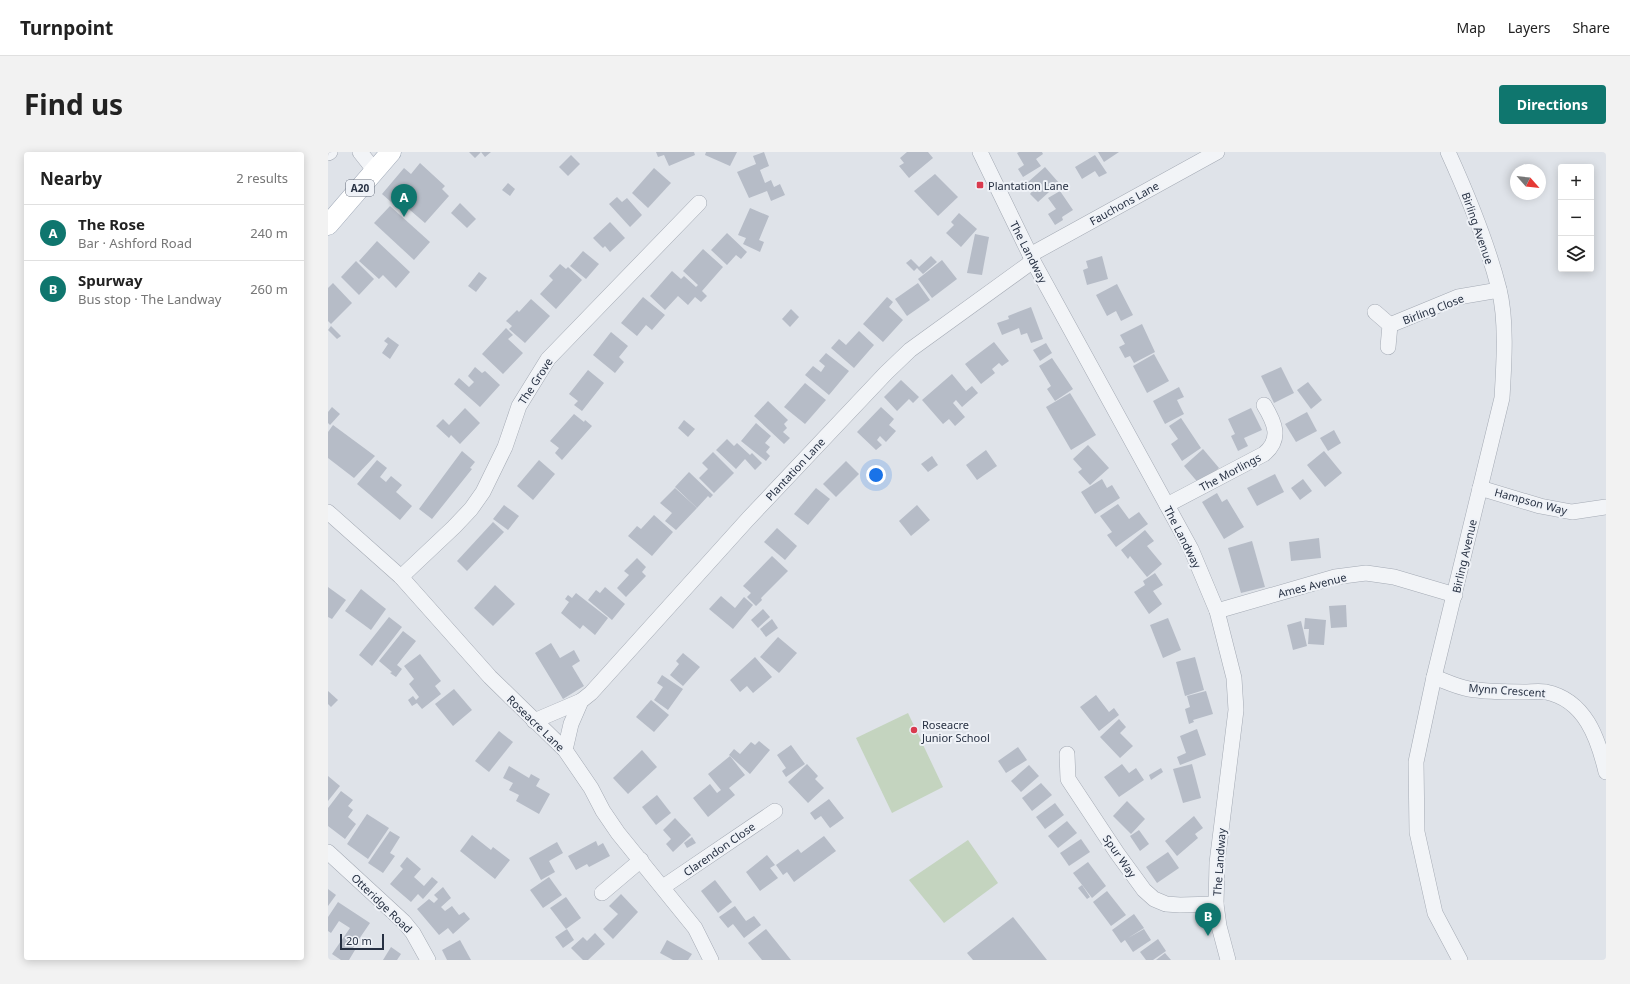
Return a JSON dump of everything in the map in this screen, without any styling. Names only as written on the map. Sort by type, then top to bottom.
[{"type":"main road","name":"A20","points":[[328,225],[391,152]]},
{"type":"street","points":[[360,152],[374,171]]},
{"type":"street","name":"The Landway","points":[[980,152],[1031,258],[1191,549],[1217,611],[1234,678],[1236,710],[1218,856],[1216,904],[1219,926],[1228,960]]},
{"type":"street","name":"Fauchons Lane","points":[[1031,258],[1218,152]]},
{"type":"street","name":"Birling Avenue","points":[[1448,152],[1470,203],[1499,290],[1504,351],[1502,398],[1434,677],[1416,762],[1417,832],[1435,913],[1460,960]]},
{"type":"street","name":"The Grove","points":[[401,577],[454,527],[471,509],[483,492],[505,447],[519,406],[548,359],[699,203]]},
{"type":"street","name":"Plantation Lane","points":[[534,721],[581,701],[591,693],[748,519],[886,373],[910,350],[1031,258]]},
{"type":"street","name":"Birling Close","points":[[1390,325],[1458,297],[1499,290]]},
{"type":"street","name":"Birling Close","points":[[1375,312],[1390,325]]},
{"type":"street","name":"Birling Close","points":[[1388,346],[1390,325]]},
{"type":"street","name":"The Morlings","points":[[1167,505],[1264,454],[1270,449],[1276,435],[1273,420],[1264,406]]},
{"type":"street","name":"Hampson Way","points":[[1480,488],[1540,506],[1572,512],[1606,507]]},
{"type":"street","name":"Roseacre Lane","points":[[328,512],[401,577],[490,677],[565,750],[591,788],[603,811],[695,928],[711,960]]},
{"type":"street","name":"Ames Avenue","points":[[1217,611],[1336,577],[1366,573],[1394,577],[1455,595]]},
{"type":"street","name":"Mynn Crescent","points":[[1434,677],[1468,689],[1501,692],[1545,692],[1563,698],[1578,708],[1591,728],[1600,748],[1606,772]]},
{"type":"street","name":"Plantation Lane","points":[[565,750],[571,724],[581,701]]},
{"type":"street","name":"Spur Way","points":[[1067,754],[1068,779],[1117,853],[1144,890],[1154,899],[1166,904],[1216,904]]},
{"type":"street","name":"Clarendon Close","points":[[663,887],[775,811]]},
{"type":"street","name":"Otteridge Road","points":[[328,852],[404,922],[413,933],[428,960]]},
{"type":"street","points":[[602,893],[641,860]]},
{"type":"green space","points":[[908,713],[943,787],[892,813],[856,738]]},
{"type":"green space","points":[[968,840],[998,883],[944,923],[909,880]]},
{"type":"building","points":[[469,152],[481,152],[475,158]]},
{"type":"building","points":[[481,152],[491,152],[485,157]]},
{"type":"building","points":[[656,152],[694,152],[695,155],[669,166],[664,155],[658,157]]},
{"type":"building","points":[[706,152],[737,152],[730,166],[705,155]]},
{"type":"building","points":[[764,152],[769,166],[760,170],[765,183],[771,180],[774,187],[780,184],[785,195],[771,201],[767,191],[749,198],[737,172],[756,164],[753,156]]},
{"type":"building","points":[[907,152],[928,152],[933,158],[909,178],[899,166],[904,163],[900,158]]},
{"type":"building","points":[[1042,152],[1043,154],[1036,159],[1041,166],[1023,177],[1018,169],[1024,165],[1017,153]]},
{"type":"building","points":[[1098,152],[1119,152],[1104,162]]},
{"type":"building","points":[[571,155],[580,164],[568,176],[559,167]]},
{"type":"building","points":[[1095,155],[1107,173],[1099,177],[1095,171],[1082,179],[1075,167]]},
{"type":"building","points":[[420,163],[445,186],[442,189],[449,196],[425,223],[403,204],[399,209],[382,194],[404,168],[411,174]]},
{"type":"building","points":[[1045,167],[1059,183],[1038,202],[1030,194],[1034,189],[1028,182]]},
{"type":"building","points":[[654,168],[671,183],[648,208],[632,193]]},
{"type":"building","points":[[935,174],[958,197],[938,216],[914,191]]},
{"type":"building","points":[[508,183],[515,189],[510,196],[502,190]]},
{"type":"building","points":[[1060,191],[1073,210],[1062,217],[1063,220],[1055,225],[1048,214],[1056,209],[1048,198]]},
{"type":"building","points":[[617,197],[622,202],[627,198],[642,215],[630,227],[609,204]]},
{"type":"building","points":[[460,203],[476,219],[467,228],[451,213]]},
{"type":"building","points":[[390,206],[430,242],[414,260],[374,223]]},
{"type":"building","points":[[750,208],[769,216],[759,240],[764,242],[760,252],[743,244],[746,238],[738,235]]},
{"type":"building","points":[[959,213],[977,229],[961,247],[946,233],[954,225],[951,222]]},
{"type":"building","points":[[610,222],[625,238],[610,252],[605,246],[603,248],[593,238]]},
{"type":"building","points":[[727,233],[747,252],[741,259],[736,255],[727,265],[711,250]]},
{"type":"building","points":[[975,234],[989,237],[982,275],[967,273]]},
{"type":"building","points":[[377,241],[410,272],[396,288],[383,275],[379,279],[359,261]]},
{"type":"building","points":[[703,249],[723,267],[702,291],[707,296],[701,302],[695,297],[688,305],[678,296],[665,310],[650,296],[672,271],[681,279],[684,276],[696,287],[698,285],[683,271]]},
{"type":"building","points":[[583,251],[599,264],[586,279],[570,266]]},
{"type":"building","points":[[931,256],[937,262],[923,274],[917,268],[914,271],[906,263],[911,259],[919,267]]},
{"type":"building","points":[[1102,256],[1108,279],[1087,285],[1083,270],[1088,268],[1086,261]]},
{"type":"building","points":[[942,260],[957,279],[932,298],[918,279]]},
{"type":"building","points":[[356,261],[374,279],[359,295],[341,277]]},
{"type":"building","points":[[560,264],[566,269],[568,267],[582,280],[556,309],[540,294],[553,280],[549,276]]},
{"type":"building","points":[[479,272],[487,278],[476,292],[468,286]]},
{"type":"building","points":[[333,283],[352,303],[331,324],[328,321],[328,288]]},
{"type":"building","points":[[918,283],[930,300],[907,316],[895,299]]},
{"type":"building","points":[[1117,284],[1133,315],[1121,321],[1116,311],[1107,316],[1096,295]]},
{"type":"building","points":[[643,297],[665,315],[652,330],[646,325],[637,336],[621,323]]},
{"type":"building","points":[[887,297],[893,302],[889,307],[903,320],[883,342],[863,324]]},
{"type":"building","points":[[531,299],[550,316],[525,343],[509,329],[512,326],[506,321],[517,310],[519,312]]},
{"type":"building","points":[[1031,307],[1043,339],[1031,343],[1027,333],[1021,335],[1019,328],[1002,335],[997,323],[1009,319],[1008,316]]},
{"type":"building","points":[[791,309],[799,317],[790,327],[782,319]]},
{"type":"building","points":[[1142,324],[1155,352],[1134,363],[1130,356],[1125,358],[1119,347],[1125,344],[1120,335]]},
{"type":"building","points":[[331,326],[341,336],[337,339],[328,330]]},
{"type":"building","points":[[506,328],[513,335],[508,339],[523,353],[503,374],[482,354]]},
{"type":"building","points":[[859,331],[874,345],[854,368],[831,348],[839,339],[846,345]]},
{"type":"building","points":[[611,332],[628,346],[619,357],[624,362],[615,373],[593,355]]},
{"type":"building","points":[[388,337],[399,345],[390,359],[382,353],[388,344],[384,341]]},
{"type":"building","points":[[994,342],[1009,361],[1002,366],[999,363],[992,369],[995,373],[981,384],[965,364]]},
{"type":"building","points":[[1046,343],[1052,353],[1040,361],[1033,350]]},
{"type":"building","points":[[826,353],[849,371],[829,395],[805,375],[813,366],[821,372],[825,366],[819,361]]},
{"type":"building","points":[[1154,354],[1169,381],[1147,393],[1133,366]]},
{"type":"building","points":[[1052,358],[1073,389],[1055,401],[1047,389],[1051,386],[1039,366]]},
{"type":"building","points":[[475,367],[482,373],[485,371],[500,385],[480,407],[454,384],[459,378],[469,387],[474,382],[468,376]]},
{"type":"building","points":[[1281,367],[1294,393],[1274,403],[1261,376]]},
{"type":"building","points":[[588,370],[604,383],[582,411],[574,405],[578,401],[569,394]]},
{"type":"building","points":[[952,374],[966,391],[972,386],[978,393],[962,407],[956,400],[953,403],[965,417],[955,426],[949,419],[943,424],[922,400]]},
{"type":"building","points":[[901,380],[919,397],[913,403],[909,399],[897,411],[884,397]]},
{"type":"building","points":[[1308,382],[1322,400],[1311,409],[1297,390]]},
{"type":"building","points":[[805,383],[826,400],[805,424],[784,407]]},
{"type":"building","points":[[1179,387],[1184,397],[1177,400],[1184,414],[1165,424],[1153,401]]},
{"type":"building","points":[[1070,393],[1096,435],[1071,450],[1046,407]]},
{"type":"building","points":[[768,401],[788,420],[784,424],[787,428],[783,432],[790,438],[784,444],[754,416]]},
{"type":"building","points":[[332,407],[340,414],[330,425],[328,423],[328,412]]},
{"type":"building","points":[[881,407],[894,419],[889,425],[896,431],[886,442],[880,436],[877,440],[882,445],[876,450],[857,432]]},
{"type":"building","points":[[465,408],[480,423],[460,444],[451,435],[449,438],[436,426],[443,419],[449,425]]},
{"type":"building","points":[[1251,408],[1262,430],[1244,438],[1248,446],[1238,451],[1231,436],[1235,434],[1228,419]]},
{"type":"building","points":[[1307,412],[1317,431],[1296,442],[1285,424]]},
{"type":"building","points":[[574,414],[592,426],[562,460],[555,453],[559,448],[550,441]]},
{"type":"building","points":[[1181,418],[1201,448],[1182,461],[1171,444],[1178,439],[1169,426]]},
{"type":"building","points":[[684,420],[695,429],[688,437],[678,428]]},
{"type":"building","points":[[756,423],[771,436],[765,443],[770,447],[766,452],[770,456],[766,461],[741,441]]},
{"type":"building","points":[[333,425],[375,456],[354,478],[328,458],[328,432]]},
{"type":"building","points":[[1334,430],[1341,443],[1328,451],[1320,438]]},
{"type":"building","points":[[727,439],[734,446],[737,443],[750,455],[752,453],[762,463],[755,470],[745,459],[736,469],[716,450]]},
{"type":"building","points":[[1088,445],[1109,468],[1090,485],[1078,472],[1082,469],[1073,459]]},
{"type":"building","points":[[1203,449],[1219,468],[1200,485],[1184,466]]},
{"type":"building","points":[[986,450],[997,466],[977,480],[966,465]]},
{"type":"building","points":[[462,451],[475,462],[470,468],[472,469],[432,519],[419,509]]},
{"type":"building","points":[[1324,451],[1342,473],[1325,487],[1307,465]]},
{"type":"building","points":[[713,452],[734,473],[714,493],[699,478],[708,469],[702,463]]},
{"type":"building","points":[[932,456],[938,465],[928,472],[921,464]]},
{"type":"building","points":[[377,460],[387,468],[380,477],[386,482],[391,476],[402,485],[396,492],[412,506],[400,520],[357,484]]},
{"type":"building","points":[[539,460],[555,474],[533,500],[517,486]]},
{"type":"building","points":[[846,461],[859,474],[836,497],[823,484]]},
{"type":"building","points":[[689,472],[713,495],[710,498],[708,496],[697,508],[675,487]]},
{"type":"building","points":[[1275,474],[1284,492],[1257,506],[1247,488]]},
{"type":"building","points":[[1102,479],[1107,488],[1112,485],[1120,498],[1095,514],[1081,492]]},
{"type":"building","points":[[1303,479],[1312,491],[1300,500],[1291,488]]},
{"type":"building","points":[[675,488],[697,508],[676,530],[665,521],[672,513],[660,503]]},
{"type":"building","points":[[816,488],[830,499],[808,525],[794,514]]},
{"type":"building","points":[[1217,493],[1222,502],[1227,499],[1244,527],[1224,539],[1202,502]]},
{"type":"building","points":[[1118,504],[1129,519],[1139,512],[1148,524],[1116,547],[1107,535],[1112,532],[1100,516]]},
{"type":"building","points":[[504,505],[519,516],[508,530],[493,519]]},
{"type":"building","points":[[917,505],[930,520],[911,536],[899,521]]},
{"type":"building","points":[[654,515],[673,532],[652,556],[628,536],[637,526],[641,529]]},
{"type":"building","points":[[493,522],[504,532],[467,571],[457,561]]},
{"type":"building","points":[[777,528],[797,546],[785,560],[764,542]]},
{"type":"building","points":[[1145,530],[1154,541],[1147,546],[1162,564],[1147,577],[1130,556],[1128,559],[1121,550]]},
{"type":"building","points":[[1319,538],[1321,558],[1291,561],[1289,542]]},
{"type":"building","points":[[1252,541],[1265,587],[1241,593],[1228,548]]},
{"type":"building","points":[[772,556],[788,571],[761,598],[762,600],[756,606],[747,597],[751,593],[743,586]]},
{"type":"building","points":[[637,558],[646,567],[642,572],[646,576],[626,597],[617,588],[629,575],[624,571]]},
{"type":"building","points":[[1155,573],[1163,585],[1153,591],[1162,604],[1149,614],[1134,592],[1145,585],[1143,581]]},
{"type":"building","points":[[495,585],[515,604],[493,626],[474,608]]},
{"type":"building","points":[[328,587],[346,600],[332,619],[328,617]]},
{"type":"building","points":[[605,587],[625,604],[612,620],[588,600],[596,590],[600,593]]},
{"type":"building","points":[[361,589],[386,609],[371,630],[345,611]]},
{"type":"building","points":[[576,593],[608,618],[595,635],[583,625],[580,629],[561,613],[569,602],[565,599],[568,595],[572,598]]},
{"type":"building","points":[[721,596],[735,608],[744,597],[753,605],[733,629],[709,609]]},
{"type":"building","points":[[1346,605],[1347,627],[1331,628],[1329,606]]},
{"type":"building","points":[[763,609],[770,617],[758,628],[751,620]]},
{"type":"building","points":[[389,617],[402,627],[372,666],[359,655]]},
{"type":"building","points":[[1168,618],[1181,650],[1163,658],[1150,625]]},
{"type":"building","points":[[1305,618],[1326,620],[1324,645],[1308,644],[1309,629],[1304,629]]},
{"type":"building","points":[[772,619],[778,628],[766,637],[760,629]]},
{"type":"building","points":[[1301,621],[1307,646],[1293,650],[1287,625]]},
{"type":"building","points":[[403,631],[416,641],[397,665],[402,669],[396,677],[379,661]]},
{"type":"building","points":[[778,637],[797,653],[779,673],[760,657]]},
{"type":"building","points":[[551,643],[560,658],[574,650],[580,661],[572,666],[584,686],[563,699],[535,653]]},
{"type":"building","points":[[683,653],[700,667],[683,686],[670,675],[679,664],[676,661]]},
{"type":"building","points":[[420,654],[441,681],[435,686],[441,694],[422,709],[417,703],[412,706],[408,700],[413,696],[416,700],[419,697],[409,684],[414,679],[404,666]]},
{"type":"building","points":[[755,657],[772,677],[753,693],[747,686],[740,692],[730,680]]},
{"type":"building","points":[[1195,657],[1204,690],[1185,696],[1176,662]]},
{"type":"building","points":[[662,675],[683,689],[668,710],[654,700],[663,687],[657,683]]},
{"type":"building","points":[[454,689],[472,710],[453,726],[435,704]]},
{"type":"building","points":[[328,691],[338,700],[331,707],[328,704]]},
{"type":"building","points":[[1206,691],[1213,714],[1193,720],[1194,722],[1189,724],[1185,709],[1190,707],[1187,696]]},
{"type":"building","points":[[1096,695],[1109,712],[1114,708],[1119,715],[1099,731],[1080,707]]},
{"type":"building","points":[[651,700],[669,715],[654,732],[636,717]]},
{"type":"building","points":[[1119,719],[1126,727],[1120,733],[1133,746],[1120,758],[1100,737]]},
{"type":"building","points":[[1197,729],[1206,755],[1180,765],[1177,757],[1186,753],[1180,736]]},
{"type":"building","points":[[499,731],[513,742],[489,772],[475,761]]},
{"type":"building","points":[[759,741],[770,750],[750,774],[729,755],[734,749],[740,754],[751,742],[755,745]]},
{"type":"building","points":[[791,745],[805,764],[786,777],[782,771],[786,768],[777,755]]},
{"type":"building","points":[[1018,747],[1027,760],[1006,773],[998,761]]},
{"type":"building","points":[[642,750],[657,767],[628,794],[613,778]]},
{"type":"building","points":[[730,756],[745,775],[729,788],[735,795],[708,817],[693,798],[710,784],[717,793],[721,790],[708,774]]},
{"type":"building","points":[[807,764],[818,776],[815,779],[824,788],[808,803],[788,782]]},
{"type":"building","points":[[1122,764],[1129,773],[1136,768],[1144,780],[1119,797],[1104,777]]},
{"type":"building","points":[[1192,764],[1201,798],[1183,803],[1173,769]]},
{"type":"building","points":[[1029,765],[1039,776],[1021,792],[1011,781]]},
{"type":"building","points":[[509,766],[529,778],[531,774],[540,779],[536,786],[550,794],[539,814],[516,801],[519,795],[509,790],[513,783],[503,778]]},
{"type":"building","points":[[1161,768],[1163,772],[1151,780],[1149,775]]},
{"type":"building","points":[[328,776],[340,786],[328,801]]},
{"type":"building","points":[[1041,783],[1052,795],[1032,811],[1022,798]]},
{"type":"building","points":[[341,791],[353,800],[348,806],[353,810],[348,817],[356,824],[345,839],[328,826],[328,808]]},
{"type":"building","points":[[657,795],[671,813],[656,825],[642,807]]},
{"type":"building","points":[[829,799],[844,818],[830,828],[821,816],[815,820],[810,813]]},
{"type":"building","points":[[1127,801],[1145,819],[1131,834],[1113,816]]},
{"type":"building","points":[[1055,803],[1064,815],[1045,829],[1036,817]]},
{"type":"building","points":[[367,814],[389,828],[368,859],[347,844]]},
{"type":"building","points":[[1194,816],[1203,828],[1195,834],[1198,838],[1177,856],[1165,841]]},
{"type":"building","points":[[675,818],[691,835],[673,852],[666,844],[671,839],[663,830]]},
{"type":"building","points":[[1067,821],[1077,833],[1058,848],[1048,836]]},
{"type":"building","points":[[1139,830],[1149,844],[1140,851],[1130,836]]},
{"type":"building","points":[[390,831],[400,837],[390,853],[395,856],[383,873],[368,863]]},
{"type":"building","points":[[472,835],[491,850],[493,847],[510,860],[495,879],[460,851]]},
{"type":"building","points":[[824,836],[836,851],[794,882],[787,872],[783,875],[776,865],[798,849],[801,853]]},
{"type":"building","points":[[692,837],[696,843],[687,848],[684,843]]},
{"type":"building","points":[[1081,839],[1090,852],[1069,866],[1060,853]]},
{"type":"building","points":[[596,841],[598,846],[603,843],[610,856],[589,867],[587,864],[576,870],[568,856]]},
{"type":"building","points":[[557,842],[563,853],[549,861],[555,872],[541,880],[529,858]]},
{"type":"building","points":[[1168,852],[1179,868],[1157,883],[1146,867]]},
{"type":"building","points":[[767,855],[775,865],[770,868],[778,878],[760,891],[746,872]]},
{"type":"building","points":[[407,857],[421,869],[414,877],[424,886],[432,877],[438,882],[423,899],[418,894],[411,902],[390,884],[403,869],[400,866]]},
{"type":"building","points":[[1088,862],[1106,886],[1092,898],[1073,873]]},
{"type":"building","points":[[549,877],[562,895],[543,908],[530,890]]},
{"type":"building","points":[[715,880],[732,902],[718,913],[701,891]]},
{"type":"building","points":[[1082,885],[1090,897],[1087,899],[1078,888]]},
{"type":"building","points":[[443,887],[451,898],[441,907],[445,911],[452,906],[459,915],[464,912],[470,919],[453,934],[448,928],[439,935],[417,909],[429,899],[434,903],[438,899],[434,895]]},
{"type":"building","points":[[328,889],[336,895],[328,906]]},
{"type":"building","points":[[1107,891],[1126,915],[1111,926],[1093,902]]},
{"type":"building","points":[[621,894],[638,912],[613,939],[603,929],[618,914],[609,906]]},
{"type":"building","points":[[566,897],[581,918],[566,929],[550,908]]},
{"type":"building","points":[[338,902],[370,923],[353,948],[355,950],[349,960],[341,960],[332,954],[350,928],[339,921],[331,933],[328,931],[328,917]]},
{"type":"building","points":[[735,906],[746,921],[754,916],[761,925],[744,938],[733,924],[728,928],[719,917]]},
{"type":"building","points":[[1134,914],[1144,928],[1128,938],[1144,929],[1151,940],[1133,952],[1125,940],[1121,943],[1112,930]]},
{"type":"building","points":[[1013,917],[1047,960],[973,960],[967,953]]},
{"type":"building","points":[[567,929],[574,940],[563,948],[555,937]]},
{"type":"building","points":[[766,929],[791,960],[762,960],[748,943]]},
{"type":"building","points":[[595,933],[605,944],[588,960],[583,960],[571,948],[583,937],[587,941]]},
{"type":"building","points":[[1158,939],[1166,951],[1153,960],[1146,960],[1140,952]]},
{"type":"building","points":[[460,940],[471,960],[447,960],[442,950]]},
{"type":"building","points":[[667,940],[692,954],[688,960],[673,960],[660,953]]},
{"type":"building","points":[[391,947],[401,954],[397,960],[383,960]]},
{"type":"building","points":[[1165,953],[1171,960],[1156,960]]},
{"type":"place","name":"Plantation Lane","points":[[980,185]]},
{"type":"place","name":"The Rose","points":[[404,217]]},
{"type":"place","name":"Roseacre Junior School","points":[[914,730]]},
{"type":"place","name":"Spurway","points":[[1208,936]]}]
